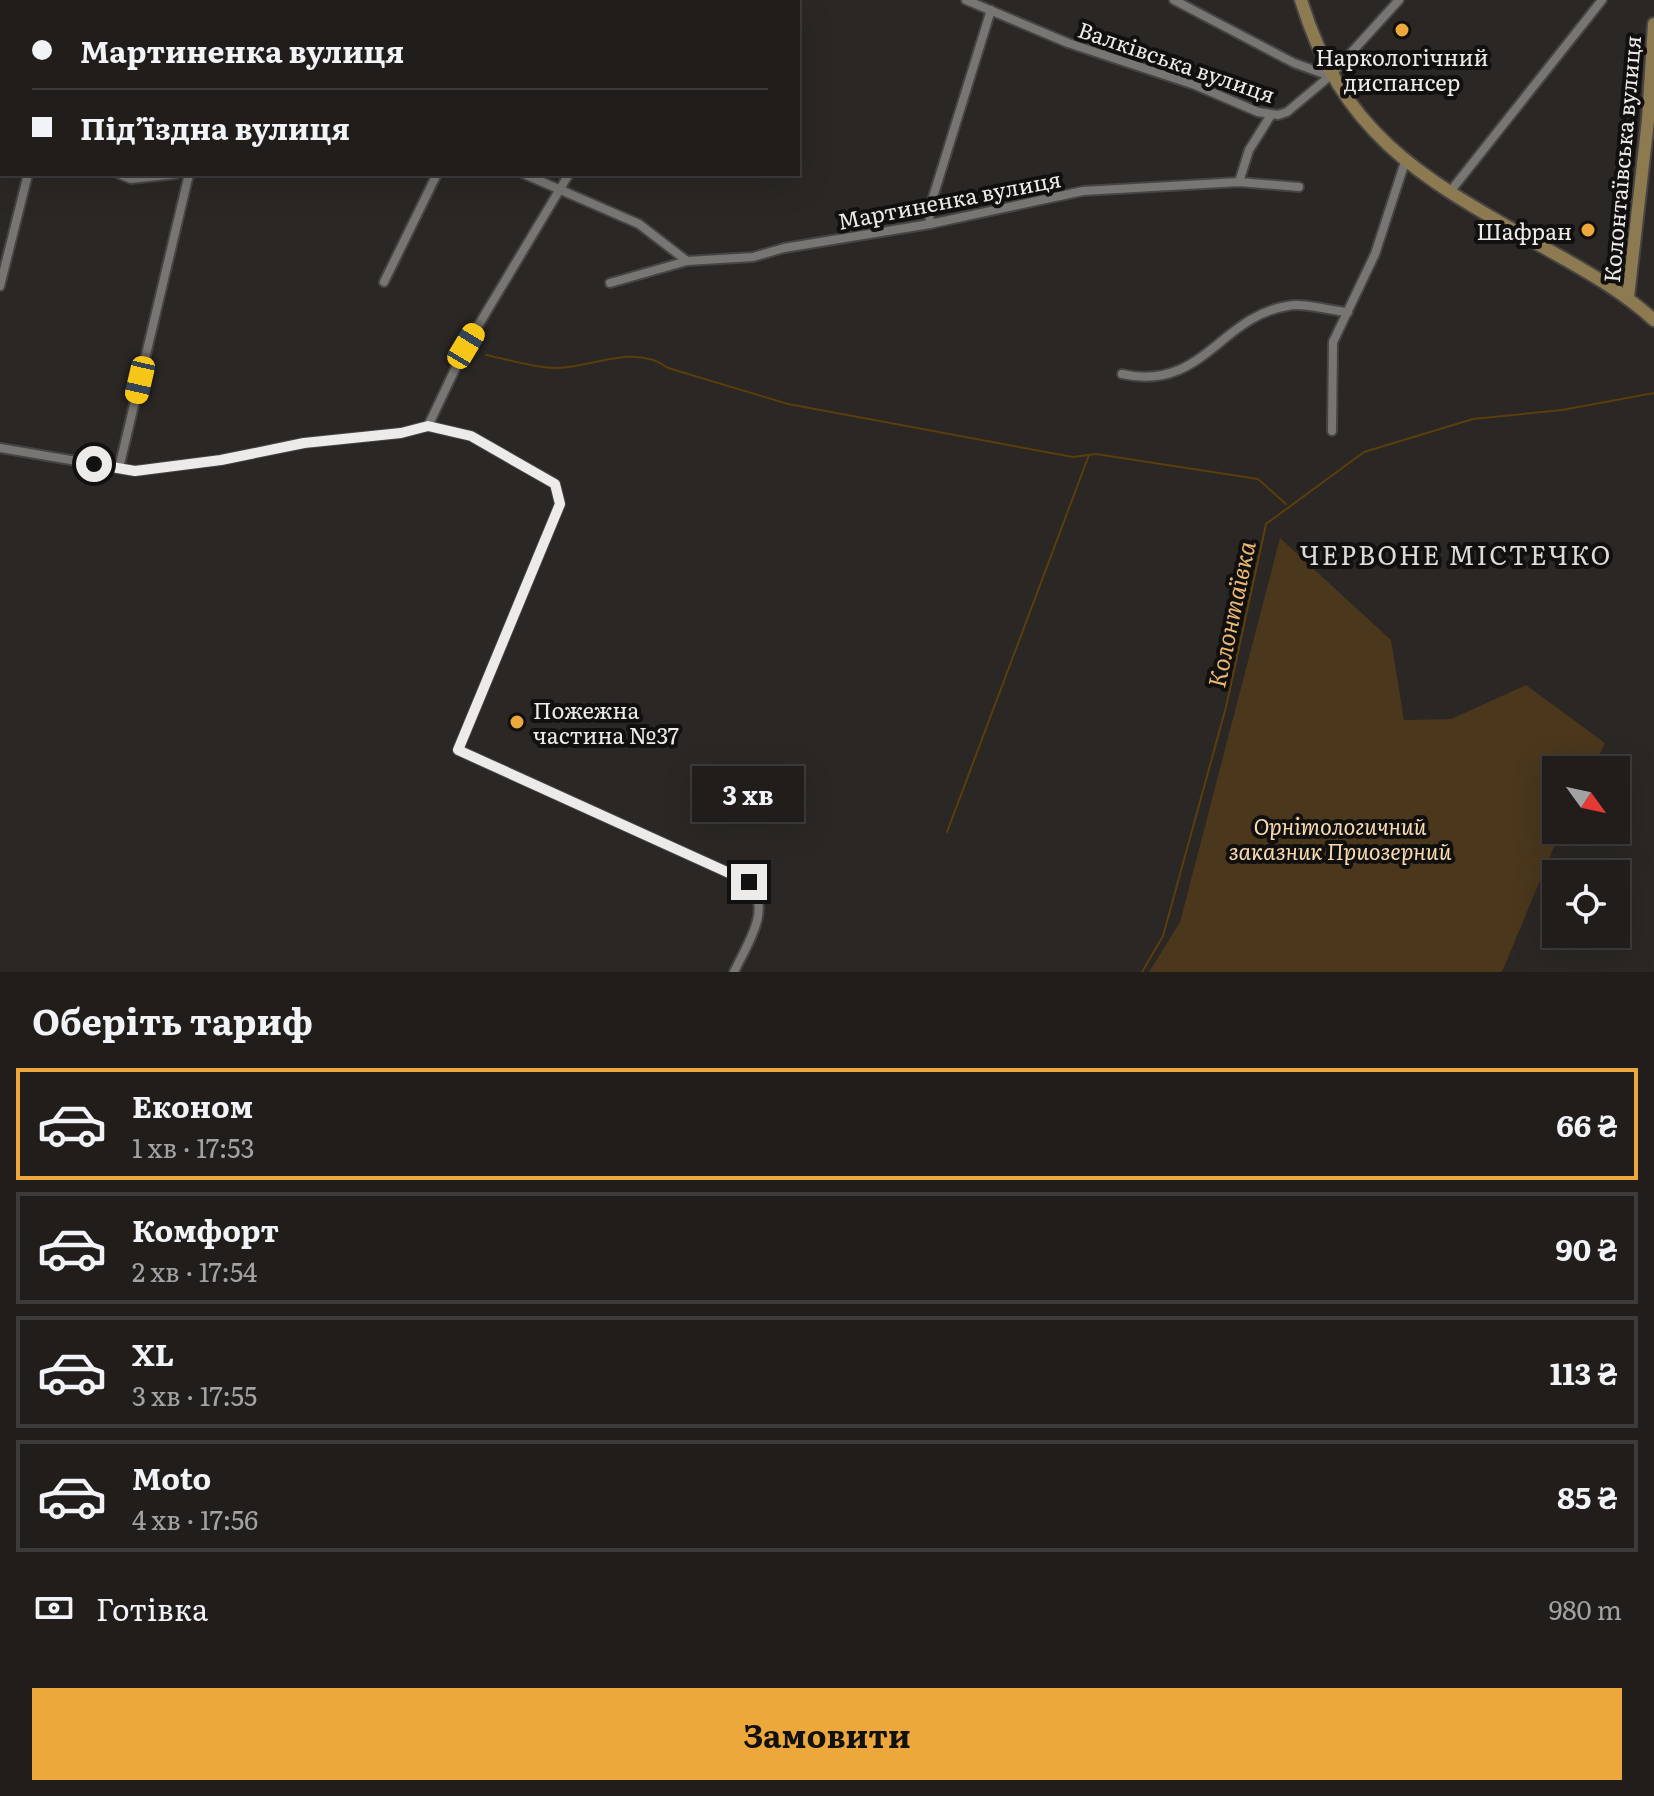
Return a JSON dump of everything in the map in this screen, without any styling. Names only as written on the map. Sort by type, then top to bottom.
[{"type":"main road","points":[[1301,0],[1330,76],[1367,126],[1405,162],[1449,193],[1628,297],[1654,320]]},
{"type":"main road","name":"Колонтаївська вулиця","points":[[1628,297],[1651,122],[1654,24]]},
{"type":"street","name":"Валківська вулиця","points":[[966,0],[1068,43],[1195,85],[1271,115],[1287,112],[1330,76]]},
{"type":"street","points":[[1174,0],[1294,63],[1330,76],[1399,0]]},
{"type":"street","points":[[1449,193],[1602,0]]},
{"type":"street","points":[[930,224],[929,210],[953,123],[991,10]]},
{"type":"street","points":[[1239,182],[1249,150],[1271,115]]},
{"type":"street","points":[[1332,431],[1333,342],[1382,236],[1405,162]]},
{"type":"street","points":[[0,286],[28,176]]},
{"type":"street","points":[[124,176],[131,179],[158,176]]},
{"type":"street","points":[[119,468],[189,176]]},
{"type":"street","points":[[384,282],[436,176]]},
{"type":"street","points":[[529,176],[639,224],[687,261]]},
{"type":"street","points":[[428,426],[466,346],[568,176]]},
{"type":"street","name":"Мартиненка вулиця","points":[[610,283],[687,261],[753,257],[784,248],[930,224],[1083,191],[1239,182],[1299,187]]},
{"type":"street","points":[[1122,374],[1144,379],[1178,372],[1252,320],[1288,305],[1348,312]]},
{"type":"street","points":[[0,448],[135,471],[221,460],[304,443],[401,433],[428,426],[471,436],[555,484],[560,504],[458,750],[749,882],[756,890],[760,913],[734,972]]},
{"type":"green space","name":"Орнiтологичний заказник Приозерний","points":[[1280,538],[1391,640],[1404,720],[1451,719],[1526,685],[1605,743],[1599,756],[1542,756],[1542,844],[1555,844],[1549,860],[1542,860],[1542,876],[1502,972],[1149,972],[1180,922]]},
{"type":"waterway","points":[[486,355],[553,368],[641,357],[788,404],[1073,457],[1096,454],[1258,479],[1286,504]]},
{"type":"waterway","name":"Колонтаївка","points":[[1142,972],[1163,936],[1226,707],[1266,524],[1364,452],[1473,419],[1562,410],[1654,393]]},
{"type":"waterway","points":[[947,832],[1089,455]]},
{"type":"place","name":"Наркологічний диспансер","points":[[1402,30]]},
{"type":"place","name":"Шафран","points":[[1588,230]]},
{"type":"place","name":"Пожежна частина №37","points":[[517,722]]},
{"type":"district","name":"ЧЕРВОНЕ МІСТЕЧКО","points":[[1456,553]]},
{"type":"route","points":[[94,464],[135,471],[221,460],[304,443],[401,433],[428,426],[471,436],[555,484],[560,504],[458,750],[749,882]]}]
